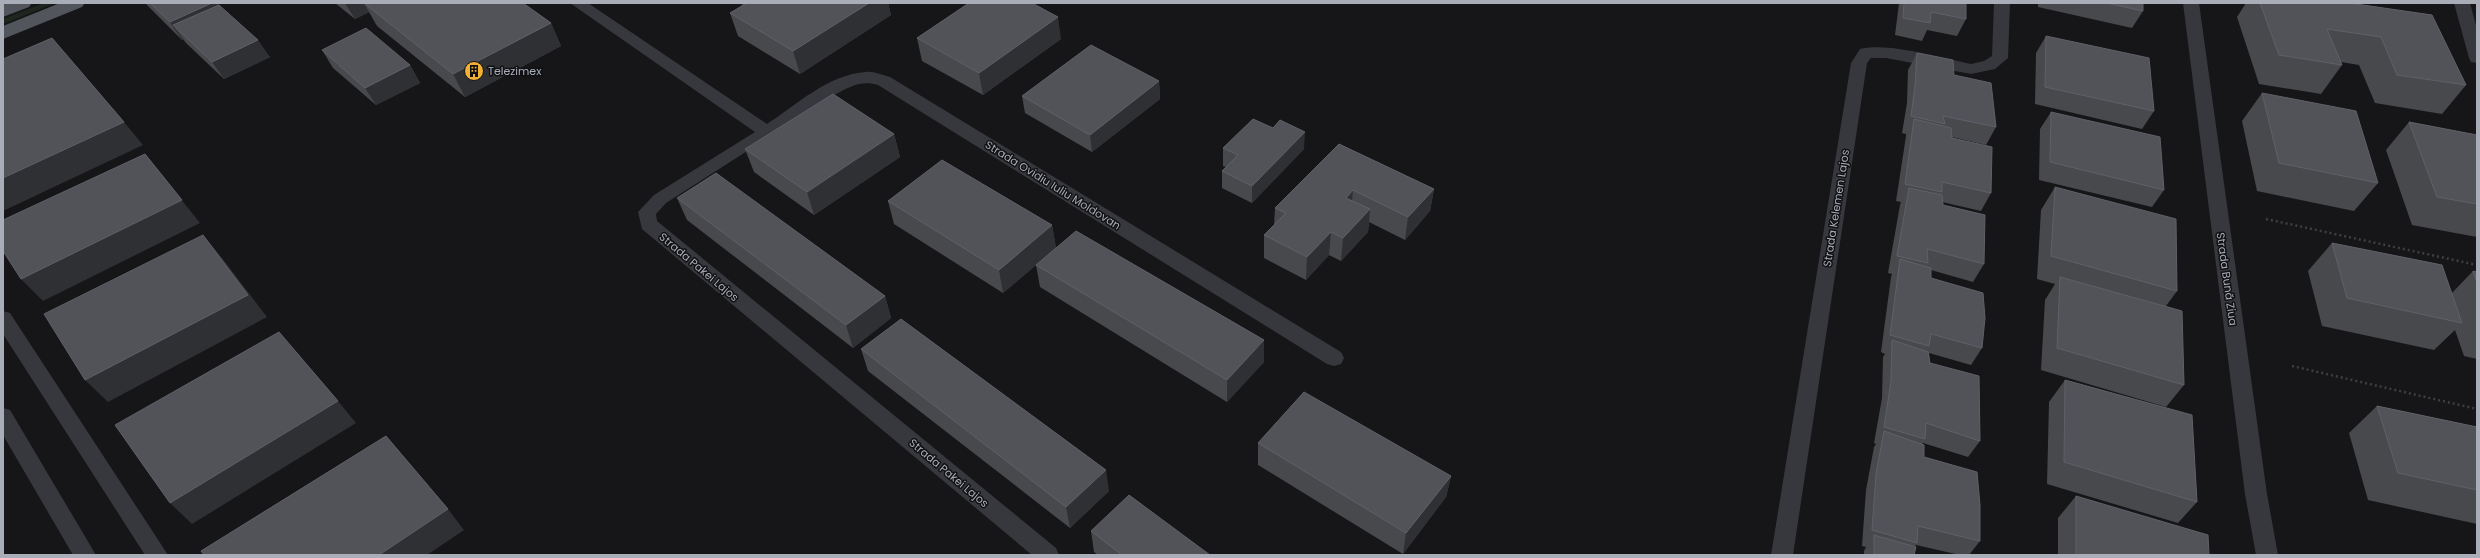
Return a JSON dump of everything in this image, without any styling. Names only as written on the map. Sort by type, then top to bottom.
[{"type":"main road","points":[[3,11],[23,3]]},
{"type":"main road","points":[[3,33],[76,3]]},
{"type":"lane","points":[[578,3],[767,132]]},
{"type":"lane","name":"Strada Kelemen Lajos","points":[[1782,555],[1859,63],[1866,53],[1886,53],[1971,69],[1989,65],[2000,58],[2002,3]]},
{"type":"lane","name":"Strada Bună Ziua","points":[[2191,3],[2256,494],[2267,555]]},
{"type":"lane","points":[[2462,3],[2477,58]]},
{"type":"lane","name":"Strada Ovidiu Iuliu Moldovan","points":[[767,132],[837,87],[851,80],[866,77],[884,81],[1334,358]]},
{"type":"lane","name":"Strada Pakei Lajos","points":[[767,132],[660,199],[647,212],[648,224],[1048,555]]},
{"type":"lane","points":[[3,318],[156,555]]},
{"type":"lane","points":[[3,416],[85,555]]},
{"type":"path","points":[[2266,219],[2477,265]]},
{"type":"path","points":[[2292,366],[2477,409]]},
{"type":"shaded area","points":[[44,3],[55,3],[3,24],[3,19]]},
{"type":"building","points":[[150,3],[212,3],[170,22]]},
{"type":"building","name":"Telezimex","points":[[364,3],[523,3],[551,23],[453,74]]},
{"type":"building","points":[[747,3],[869,3],[793,51],[730,13]]},
{"type":"building","points":[[969,3],[1032,3],[1058,17],[979,73],[917,38]]},
{"type":"building","points":[[1904,3],[1966,3],[1966,19],[1931,12],[1930,23],[1903,18]]},
{"type":"building","points":[[2107,3],[2143,3],[2143,11]]},
{"type":"building","points":[[2260,3],[2349,3],[2432,15],[2466,85],[2397,75],[2381,37],[2327,29],[2342,65],[2279,55]]},
{"type":"building","points":[[219,5],[258,40],[212,62],[173,25]]},
{"type":"building","points":[[366,28],[410,65],[365,88],[322,50]]},
{"type":"building","points":[[2046,36],[2149,58],[2154,111],[2045,87]]},
{"type":"building","points":[[52,38],[124,122],[3,178],[3,59]]},
{"type":"building","points":[[1091,45],[1159,81],[1090,135],[1022,96]]},
{"type":"building","points":[[1917,53],[1953,60],[1954,75],[1991,83],[1996,127],[1943,116],[1945,124],[1911,116]]},
{"type":"building","points":[[2262,93],[2356,111],[2378,183],[2279,163]]},
{"type":"building","points":[[833,94],[894,134],[807,192],[745,149]]},
{"type":"building","points":[[2051,112],[2160,137],[2164,190],[2050,162]]},
{"type":"building","points":[[1253,119],[1273,128],[1280,120],[1305,132],[1252,186],[1222,171],[1238,155],[1223,148]]},
{"type":"building","points":[[1914,119],[1951,128],[1952,138],[1992,147],[1991,193],[1942,182],[1942,192],[1905,184]]},
{"type":"building","points":[[2409,122],[2477,135],[2477,204],[2437,197]]},
{"type":"building","points":[[1339,144],[1434,189],[1408,217],[1353,190],[1346,198],[1370,209],[1343,238],[1331,232],[1307,257],[1264,235],[1286,213],[1275,208]]},
{"type":"building","points":[[145,154],[182,200],[21,279],[3,251],[3,220]]},
{"type":"building","points":[[942,160],[1052,225],[999,270],[888,201]]},
{"type":"building","points":[[716,173],[885,296],[846,325],[677,198]]},
{"type":"building","points":[[2055,187],[2176,219],[2177,291],[2051,256]]},
{"type":"building","points":[[1909,188],[1942,195],[1943,205],[1985,215],[1984,264],[1927,249],[1928,263],[1897,256]]},
{"type":"building","points":[[1076,231],[1264,340],[1227,380],[1036,265]]},
{"type":"building","points":[[203,235],[248,295],[85,380],[44,314]]},
{"type":"building","points":[[2332,243],[2442,265],[2462,323],[2347,298]]},
{"type":"building","points":[[1900,259],[1931,268],[1931,278],[1983,293],[1985,318],[1982,348],[1931,334],[1929,346],[1890,335]]},
{"type":"building","points":[[2473,271],[2477,272],[2477,283]]},
{"type":"building","points":[[2060,277],[2182,311],[2184,385],[2057,348]]},
{"type":"building","points":[[901,319],[1106,470],[1066,507],[861,349]]},
{"type":"building","points":[[279,332],[338,401],[170,503],[115,425]]},
{"type":"building","points":[[1892,340],[1928,352],[1930,363],[1979,376],[1980,441],[1926,423],[1925,439],[1884,427],[1891,381]]},
{"type":"building","points":[[2065,380],[2192,415],[2197,502],[2064,462]]},
{"type":"building","points":[[1304,392],[1451,476],[1406,533],[1258,443]]},
{"type":"building","points":[[2377,406],[2477,427],[2477,490],[2398,473]]},
{"type":"building","points":[[1884,431],[1924,445],[1924,457],[1977,472],[1980,505],[1980,541],[1918,526],[1917,543],[1872,530],[1876,474]]},
{"type":"building","points":[[386,436],[448,509],[379,555],[204,555],[201,551]]},
{"type":"building","points":[[1129,495],[1210,555],[1122,555],[1091,531]]},
{"type":"building","points":[[2076,496],[2208,535],[2209,555],[2076,555]]},
{"type":"building","points":[[1874,535],[1916,547],[1914,555],[1874,555]]},
{"type":"place","name":"Telezimex","points":[[474,71]]}]
